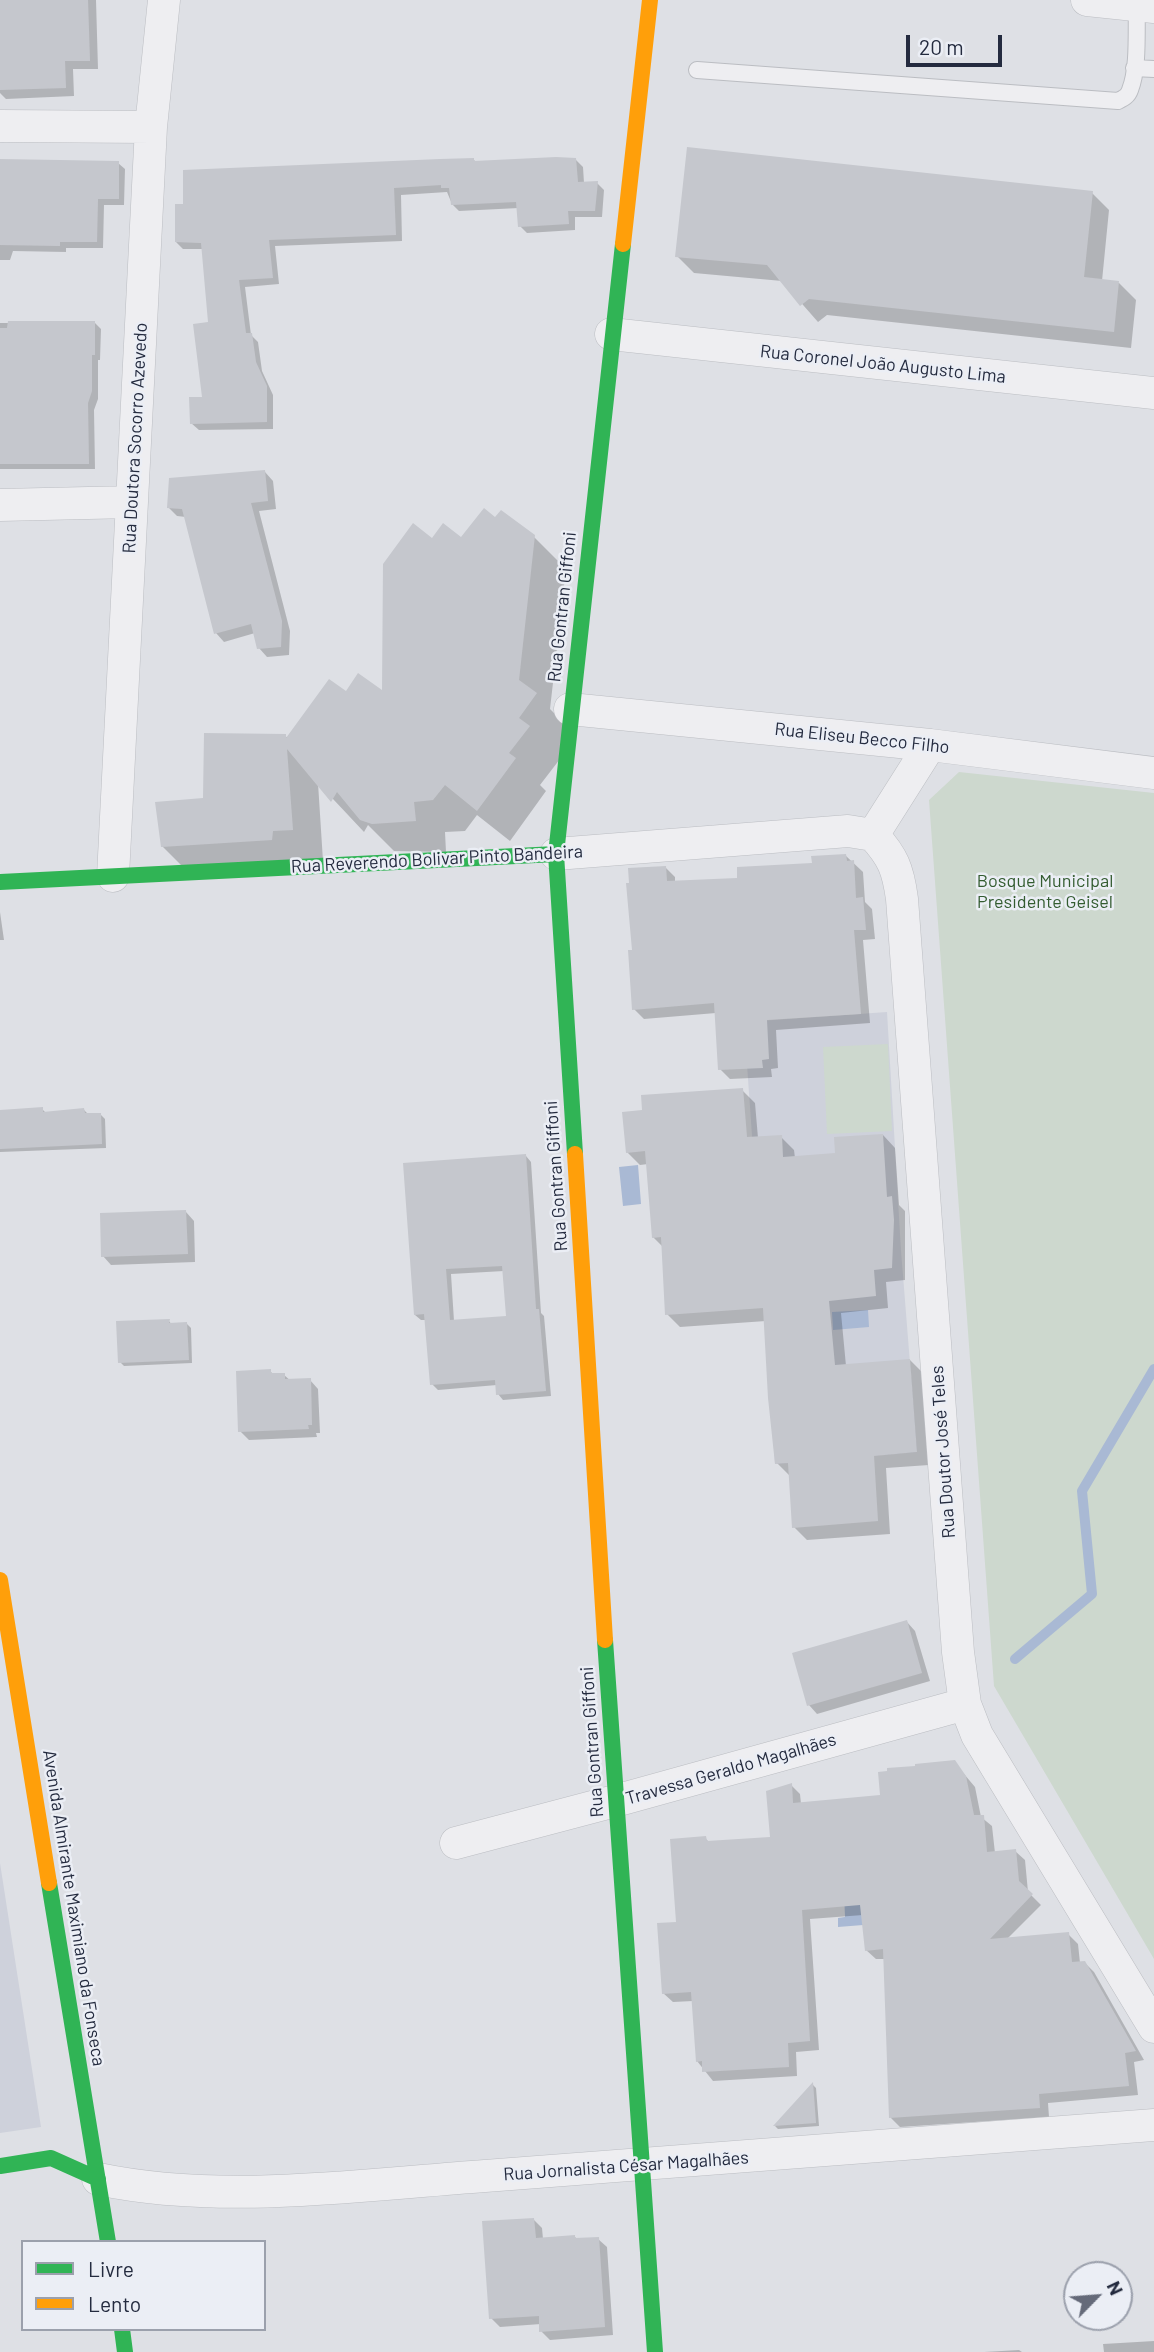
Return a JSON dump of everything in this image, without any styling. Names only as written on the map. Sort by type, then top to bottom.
[{"type":"street","name":"Rua Doutora Socorro Azevedo","points":[[113,876],[152,127],[164,0]]},
{"type":"street","name":"Rua Gontran Giffoni","points":[[650,0],[611,334],[556,854],[615,1801],[655,2352]]},
{"type":"street","points":[[1087,0],[1146,6]]},
{"type":"street","points":[[0,126],[152,127]]},
{"type":"street","name":"Rua Coronel João Augusto Lima","points":[[611,334],[1154,393]]},
{"type":"street","points":[[0,505],[132,502]]},
{"type":"street","name":"Rua Eliseu Becco Filho","points":[[570,709],[930,745],[1154,773]]},
{"type":"street","points":[[873,835],[930,745]]},
{"type":"street","name":"Rua Reverendo Bolivar Pinto Bandeira","points":[[0,882],[556,854],[848,831],[873,835]]},
{"type":"street","name":"Rua Doutor José Teles","points":[[873,835],[889,852],[899,874],[902,899],[958,1652],[965,1704],[1002,1779],[1154,2026]]},
{"type":"street","name":"Avenida Almirante Maximiano da Fonseca","points":[[0,1580],[108,2240]]},
{"type":"street","name":"Travessa Geraldo Magalhães","points":[[456,1843],[965,1704]]},
{"type":"street","name":"Rua Jornalista César Magalhães","points":[[98,2179],[132,2186],[204,2193],[274,2190],[643,2165],[1154,2125]]},
{"type":"street","points":[[0,2166],[51,2158],[98,2179]]},
{"type":"street","points":[[122,2331],[125,2352]]},
{"type":"lane","points":[[697,70],[1118,101],[1130,91],[1146,6]]},
{"type":"lane","points":[[1134,68],[1154,69]]},
{"type":"shaded area","points":[[887,1012],[901,1250],[917,1452],[775,1464],[744,1022]]},
{"type":"shaded area","points":[[0,1863],[41,2127],[0,2133]]},
{"type":"green space","name":"Bosque Municipal Presidente Geisel","points":[[959,772],[1154,793],[1154,1959],[994,1686],[929,800]]},
{"type":"green space","points":[[888,1044],[892,1131],[827,1134],[823,1047]]},
{"type":"water","points":[[638,1165],[641,1204],[623,1206],[619,1167]]},
{"type":"water","points":[[868,1310],[869,1327],[833,1330],[832,1312]]},
{"type":"water","points":[[861,1891],[863,1925],[838,1927],[838,1918],[845,1917],[844,1893]]},
{"type":"building","points":[[0,0],[88,0],[90,61],[65,61],[66,88],[0,90]]},
{"type":"building","points":[[687,147],[1093,191],[1084,277],[1119,281],[1114,332],[809,299],[800,306],[767,265],[675,257]]},
{"type":"building","points":[[576,158],[578,182],[598,181],[595,211],[568,211],[569,224],[518,227],[516,202],[451,205],[449,188],[441,188],[441,185],[394,188],[396,235],[269,240],[273,278],[239,280],[246,333],[252,333],[256,362],[267,386],[267,422],[190,424],[189,397],[202,397],[193,324],[208,322],[201,243],[175,242],[175,204],[183,204],[183,170]]},
{"type":"building","points":[[0,159],[119,161],[119,199],[98,199],[97,242],[60,242],[60,246],[0,245]]},
{"type":"building","points":[[8,321],[95,321],[92,391],[88,403],[89,464],[0,464],[0,328],[7,328]]},
{"type":"building","points":[[265,470],[268,501],[251,503],[282,621],[281,647],[257,649],[251,624],[214,634],[182,509],[167,508],[169,478]]},
{"type":"building","points":[[484,508],[495,517],[501,510],[535,535],[519,680],[537,693],[519,718],[530,726],[509,753],[516,758],[477,811],[445,785],[433,800],[414,802],[416,821],[372,824],[360,820],[337,792],[331,802],[287,749],[293,830],[273,831],[272,840],[161,847],[155,802],[203,798],[204,733],[286,734],[286,738],[329,679],[346,691],[358,673],[382,690],[383,564],[413,523],[432,538],[443,523],[461,537]]},
{"type":"building","points":[[846,854],[847,861],[854,860],[856,898],[863,897],[866,930],[854,930],[861,1014],[767,1020],[769,1059],[762,1060],[763,1068],[718,1070],[714,1003],[632,1010],[628,950],[632,950],[626,883],[629,883],[628,868],[666,866],[667,881],[737,878],[737,867],[812,863],[811,856]]},
{"type":"building","points":[[743,1088],[747,1137],[782,1135],[783,1157],[835,1153],[834,1137],[883,1134],[887,1197],[892,1196],[894,1220],[892,1268],[874,1270],[876,1296],[829,1301],[835,1365],[910,1359],[917,1452],[874,1456],[878,1521],[792,1528],[788,1463],[775,1464],[763,1308],[665,1315],[661,1237],[652,1238],[645,1151],[626,1153],[622,1112],[642,1110],[641,1095]]},
{"type":"building","points":[[43,1107],[43,1112],[84,1108],[85,1113],[101,1113],[102,1144],[0,1149],[0,1110]]},
{"type":"building","points":[[526,1154],[536,1309],[539,1309],[546,1391],[496,1395],[495,1380],[430,1385],[424,1314],[414,1315],[403,1163]],"holes":[[[502,1266],[506,1316],[450,1320],[446,1269]]]},
{"type":"building","points":[[186,1210],[188,1254],[101,1257],[100,1213]]},
{"type":"building","points":[[170,1319],[169,1323],[187,1322],[189,1360],[118,1363],[116,1321]]},
{"type":"building","points":[[271,1369],[271,1373],[285,1373],[285,1379],[311,1378],[312,1425],[308,1425],[309,1429],[238,1432],[236,1371]]},
{"type":"building","points":[[907,1620],[922,1673],[807,1706],[792,1653]]},
{"type":"building","points":[[955,1760],[966,1776],[974,1815],[984,1815],[987,1852],[1016,1849],[1019,1881],[1033,1894],[990,1939],[1069,1932],[1072,1962],[1085,1961],[1136,2051],[1125,2053],[1129,2086],[1039,2094],[1040,2108],[889,2118],[883,1949],[865,1951],[860,1905],[802,1910],[810,2041],[788,2043],[789,2067],[702,2072],[702,2061],[696,2062],[691,1992],[662,1994],[657,1923],[676,1922],[670,1839],[706,1836],[707,1841],[770,1837],[766,1791],[792,1783],[793,1803],[880,1795],[878,1772],[887,1771],[887,1768]]},
{"type":"building","points":[[813,2082],[816,2123],[773,2126]]},
{"type":"building","points":[[534,2218],[536,2238],[575,2235],[575,2238],[599,2237],[605,2327],[539,2332],[539,2316],[489,2319],[482,2221]]},
{"type":"waterway","points":[[1015,1659],[1092,1594],[1082,1491],[1154,1369]]},
{"type":"traffic: fast","points":[[575,1154],[556,854],[623,244]]},
{"type":"traffic: fast","points":[[0,882],[556,854]]},
{"type":"traffic: fast","points":[[605,1640],[655,2352]]},
{"type":"traffic: fast","points":[[49,1883],[108,2240]]},
{"type":"traffic: fast","points":[[0,2166],[51,2158],[98,2179]]},
{"type":"traffic: fast","points":[[122,2331],[125,2352]]},
{"type":"traffic: slow","points":[[623,244],[650,0]]},
{"type":"traffic: slow","points":[[575,1154],[605,1640]]},
{"type":"traffic: slow","points":[[0,1580],[49,1883]]}]
